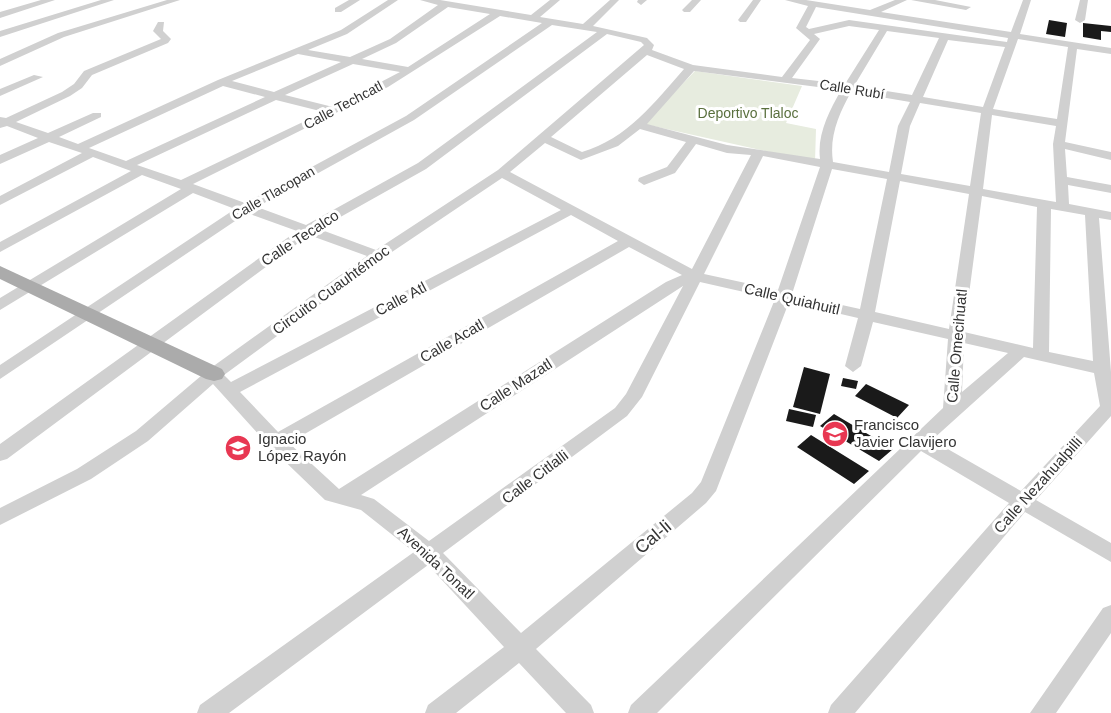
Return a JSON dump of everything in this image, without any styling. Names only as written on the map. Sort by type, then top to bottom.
[{"type":"main road","name":"Avenida Tonatl","points":[[0,272],[214,374]]},
{"type":"street","points":[[0,15],[51,0]]},
{"type":"street","points":[[0,33],[110,0]]},
{"type":"street","points":[[137,0],[154,7]]},
{"type":"street","points":[[0,63],[61,35],[176,0]]},
{"type":"street","points":[[338,10],[356,0]]},
{"type":"street","points":[[78,148],[222,82],[354,27],[394,0]]},
{"type":"street","name":"Calle Rubí","points":[[424,0],[606,31],[644,40],[647,48],[691,68],[847,88],[1061,123]]},
{"type":"street","points":[[483,10],[497,0]]},
{"type":"street","points":[[532,19],[556,0]]},
{"type":"street","points":[[585,28],[615,0]]},
{"type":"street","points":[[687,10],[697,0]]},
{"type":"street","points":[[743,20],[757,0]]},
{"type":"street","points":[[789,0],[957,26],[1011,40]]},
{"type":"street","points":[[873,12],[903,0]]},
{"type":"street","points":[[915,0],[968,3],[957,26]]},
{"type":"street","name":"Calle Omecihuatl","points":[[640,713],[952,410],[956,335],[974,191],[987,110],[1027,0]]},
{"type":"street","points":[[1080,20],[1084,0]]},
{"type":"street","points":[[125,166],[393,41],[439,2]]},
{"type":"street","points":[[786,79],[815,39],[801,28],[813,4]]},
{"type":"street","name":"Calle Techcatl","points":[[0,305],[187,186],[453,46],[498,13]]},
{"type":"street","name":"Calle Tlacopan","points":[[0,373],[245,208],[410,118],[550,22]]},
{"type":"street","points":[[809,32],[844,22],[945,36],[1073,44],[1111,51]]},
{"type":"street","points":[[2,122],[66,94],[78,86],[88,73],[165,41],[158,31],[161,24]]},
{"type":"street","name":"Cal-li","points":[[437,713],[520,648],[699,498],[709,486],[783,298],[827,165],[825,143],[847,88],[862,68],[885,27]]},
{"type":"street","name":"Calle Tecalco","points":[[0,454],[307,230],[422,166],[606,31]]},
{"type":"street","points":[[853,366],[867,315],[904,126],[945,36]]},
{"type":"street","points":[[1063,207],[1059,144],[1073,44]]},
{"type":"street","name":"Circuito Cuauhtémoc","points":[[0,518],[84,474],[142,436],[214,374],[378,255],[502,173],[647,48]]},
{"type":"street","points":[[295,51],[408,70]]},
{"type":"street","points":[[109,52],[126,58]]},
{"type":"street","points":[[544,138],[577,154],[585,155],[624,138],[691,68]]},
{"type":"street","points":[[0,93],[38,77]]},
{"type":"street","points":[[222,82],[333,111]]},
{"type":"street","points":[[0,160],[97,115]]},
{"type":"street","points":[[2,122],[378,255]]},
{"type":"street","points":[[638,125],[727,149],[759,152],[1111,216]]},
{"type":"street","points":[[644,181],[671,170],[693,140]]},
{"type":"street","points":[[1059,144],[1111,156]]},
{"type":"street","name":"Calle Citlalli","points":[[209,713],[431,554],[621,412],[633,397],[759,152]]},
{"type":"street","points":[[0,201],[92,153]]},
{"type":"street","points":[[0,248],[140,171]]},
{"type":"street","name":"Calle Quiahuitl","points":[[502,173],[573,209],[694,276],[1102,369]]},
{"type":"street","points":[[1062,180],[1111,189]]},
{"type":"street","points":[[1041,354],[1044,204]]},
{"type":"street","name":"Calle Atl","points":[[229,390],[573,209]]},
{"type":"street","name":"Calle Nezahualpilli","points":[[840,713],[1022,502],[1109,407],[1102,369],[1092,213]]},
{"type":"street","name":"Calle Acatl","points":[[276,442],[628,241]]},
{"type":"street","name":"Calle Mazatl","points":[[341,498],[671,285],[694,276]]},
{"type":"street","points":[[952,410],[1021,350]]},
{"type":"street","name":"Avenida Tonatl","points":[[214,374],[276,442],[332,495],[367,504],[431,554],[582,713]]},
{"type":"street","points":[[921,442],[1111,553]]},
{"type":"street","points":[[1042,713],[1111,615]]},
{"type":"green space","name":"Deportivo Tlaloc","points":[[695,71],[802,86],[786,123],[816,129],[815,162],[644,124]]},
{"type":"building","points":[[1049,20],[1067,23],[1065,37],[1046,34]]},
{"type":"building","points":[[1083,23],[1111,26],[1111,32],[1101,31],[1101,40],[1083,37]]},
{"type":"building","points":[[804,367],[830,374],[820,414],[793,407]]},
{"type":"building","points":[[843,378],[858,381],[856,389],[841,386]]},
{"type":"building","points":[[866,384],[909,405],[897,418],[855,396]]},
{"type":"building","points":[[789,409],[816,415],[813,427],[786,421]]},
{"type":"building","points":[[834,414],[893,449],[879,461],[820,426]]},
{"type":"building","points":[[811,435],[869,471],[854,484],[797,447]]},
{"type":"place","name":"Francisco Javier Clavijero","points":[[835,434]]},
{"type":"place","name":"Ignacio López Rayón","points":[[238,448]]}]
